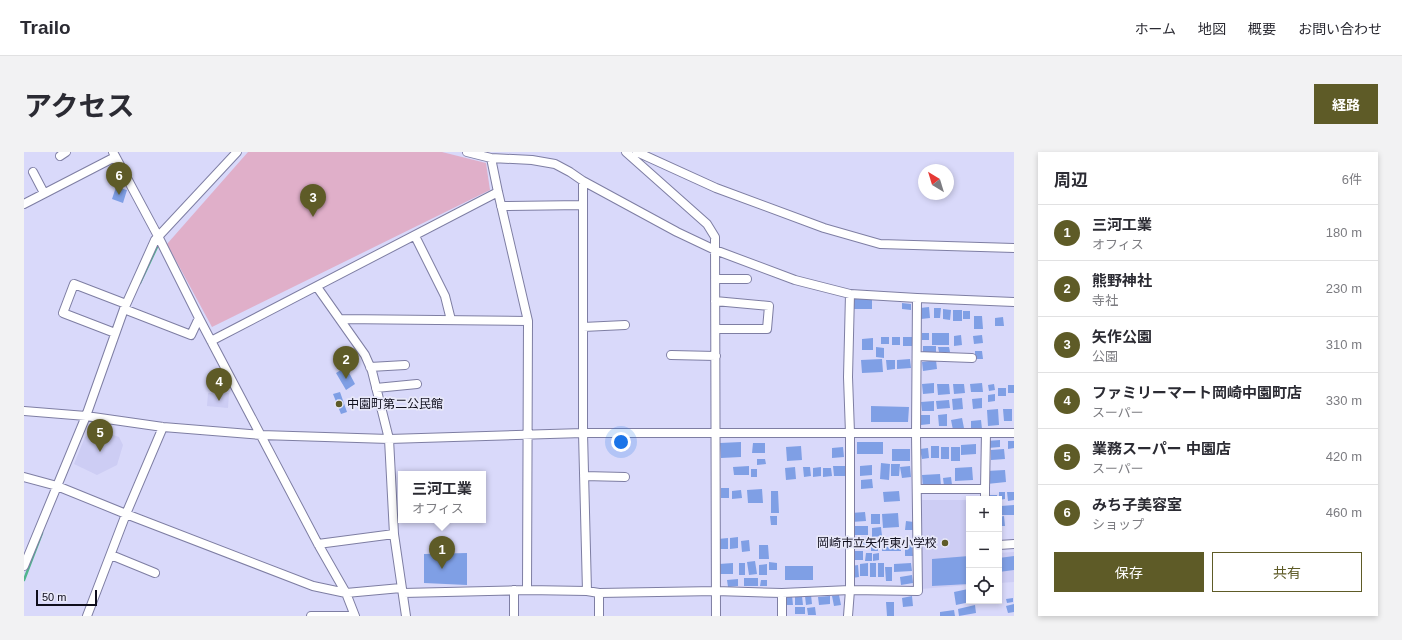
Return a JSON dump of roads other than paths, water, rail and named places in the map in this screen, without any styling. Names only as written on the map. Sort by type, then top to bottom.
[{"type":"street","points":[[24,566],[27,553],[86,416],[125,307],[155,240],[237,152]]},
{"type":"street","points":[[467,152],[491,158],[532,160],[555,164],[583,181],[677,232],[715,250],[795,280],[850,294],[1014,302]]},
{"type":"street","points":[[626,152],[707,224],[715,237],[716,616]]},
{"type":"street","points":[[637,152],[716,188],[824,228],[880,244],[1014,248]]},
{"type":"street","points":[[24,204],[114,154],[318,544],[346,593],[355,616]]},
{"type":"street","points":[[491,158],[528,321],[527,590]]},
{"type":"street","points":[[33,172],[44,193]]},
{"type":"street","points":[[583,181],[583,433],[587,591]]},
{"type":"street","points":[[211,341],[498,192]]},
{"type":"street","points":[[501,206],[583,205]]},
{"type":"street","points":[[415,236],[445,296],[451,320]]},
{"type":"street","points":[[715,279],[747,278]]},
{"type":"street","points":[[115,333],[63,313],[74,284],[191,335],[199,318]]},
{"type":"street","points":[[317,287],[365,355],[376,388],[389,439],[394,534],[406,616]]},
{"type":"street","points":[[848,616],[850,590],[850,433],[848,377],[850,294]]},
{"type":"street","points":[[24,477],[57,486],[313,586],[346,593],[402,590],[527,590],[587,591],[599,593],[716,591],[782,593],[850,590],[918,591],[916,434],[917,298]]},
{"type":"street","points":[[715,301],[769,306],[767,329],[716,329]]},
{"type":"street","points":[[340,319],[528,321]]},
{"type":"street","points":[[583,328],[626,326]]},
{"type":"street","points":[[671,355],[716,356]]},
{"type":"street","points":[[917,356],[972,358]]},
{"type":"street","points":[[370,367],[405,365]]},
{"type":"street","points":[[376,388],[417,384]]},
{"type":"street","points":[[24,411],[86,416],[163,427],[261,435],[389,439],[583,433],[1014,433]]},
{"type":"street","points":[[87,616],[126,514],[163,427]]},
{"type":"street","points":[[985,496],[986,433]]},
{"type":"street","points":[[584,476],[625,477]]},
{"type":"street","points":[[917,489],[985,489]]},
{"type":"street","points":[[318,544],[394,534]]},
{"type":"street","points":[[1002,545],[1014,544]]},
{"type":"street","points":[[111,555],[155,573]]},
{"type":"street","points":[[514,590],[514,616]]},
{"type":"street","points":[[599,593],[599,616]]},
{"type":"street","points":[[782,593],[782,616]]},
{"type":"street","points":[[311,616],[349,616]]},
{"type":"waterway","points":[[140,283],[157,247]]},
{"type":"waterway","points":[[24,580],[42,533]]},
{"type":"place","name":"みち子美容室","points":[[119,195]]},
{"type":"place","name":"矢作公園","points":[[313,217]]},
{"type":"place","name":"熊野神社","points":[[346,379]]},
{"type":"place","name":"ファミリーマート岡崎中園町店","points":[[219,401]]},
{"type":"place","name":"中園町第二公民館","points":[[339,404]]},
{"type":"place","name":"業務スーパー 中園店","points":[[100,452]]},
{"type":"place","name":"岡崎市立矢作東小学校","points":[[945,543]]},
{"type":"place","name":"三河工業","points":[[442,569]]}]
